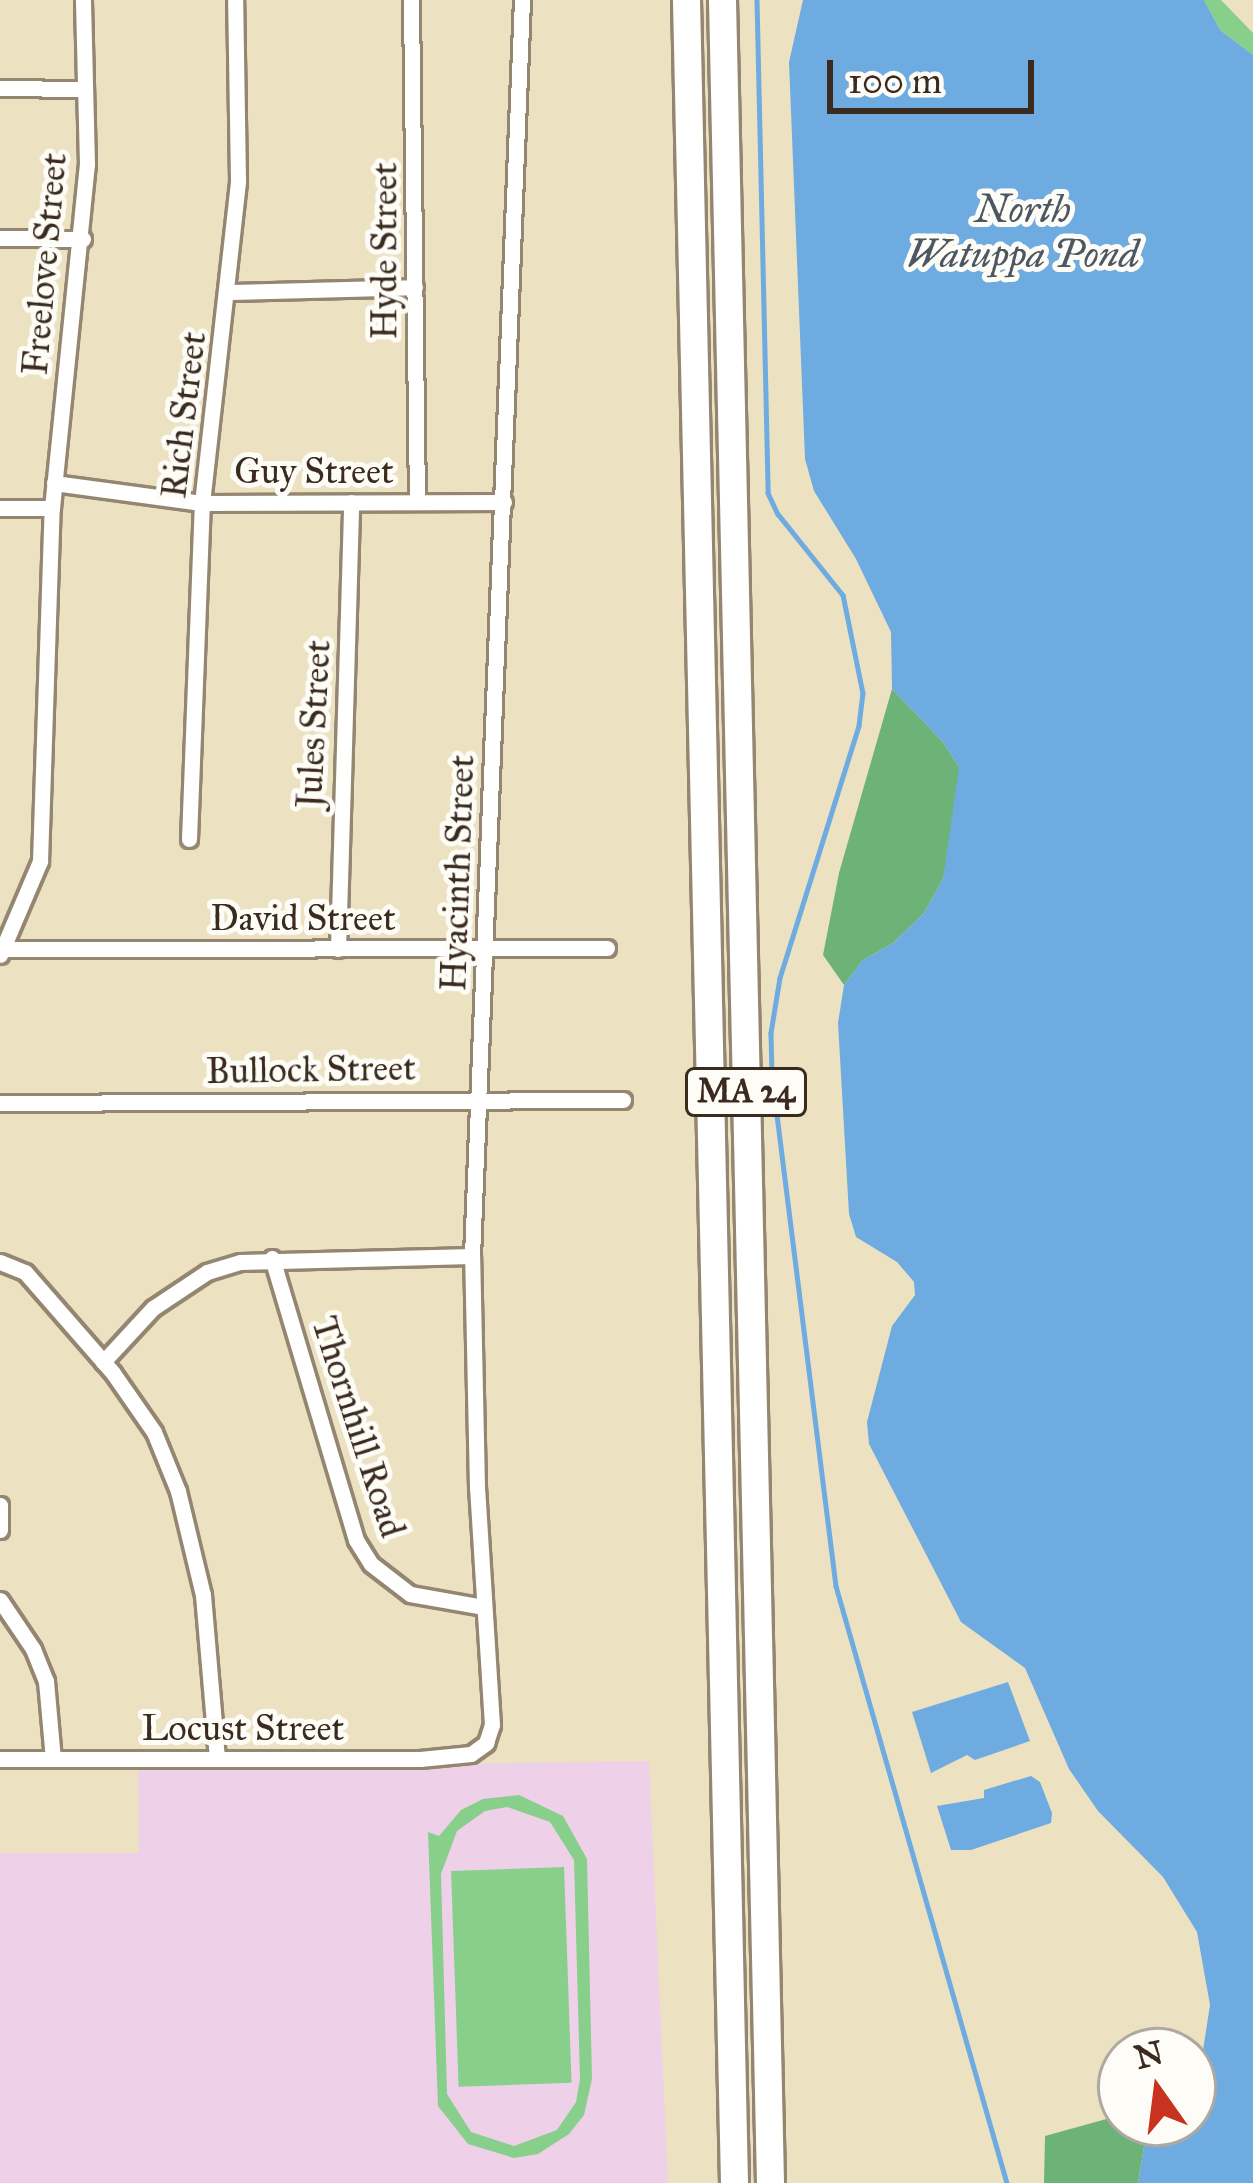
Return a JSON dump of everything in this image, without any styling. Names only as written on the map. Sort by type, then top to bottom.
[{"type":"highway","name":"MA 24","points":[[686,0],[734,2183]]},
{"type":"highway","name":"MA 24","points":[[722,0],[770,2183]]},
{"type":"street","name":"Freelove Street","points":[[1,951],[40,861],[52,508],[82,239],[82,0]]},
{"type":"street","name":"Rich Street","points":[[189,839],[202,503],[230,292],[238,181],[235,0]]},
{"type":"street","name":"Hyde Street","points":[[411,0],[417,502]]},
{"type":"street","name":"Hyacinth Street","points":[[483,1745],[492,1725],[472,1256],[522,0]]},
{"type":"street","points":[[0,88],[84,89]]},
{"type":"street","points":[[0,238],[82,239]]},
{"type":"street","points":[[230,292],[415,287]]},
{"type":"street","name":"Guy Street","points":[[54,483],[202,503],[504,502]]},
{"type":"street","name":"Jules Street","points":[[338,949],[351,502]]},
{"type":"street","points":[[0,508],[52,508]]},
{"type":"street","name":"David Street","points":[[1,951],[607,948]]},
{"type":"street","name":"Bullock Street","points":[[0,1103],[623,1100]]},
{"type":"street","points":[[103,1362],[154,1308],[207,1271],[272,1258],[472,1256]]},
{"type":"street","name":"Thornhill Road","points":[[272,1258],[356,1540],[371,1564],[410,1594],[484,1607]]},
{"type":"street","points":[[0,1262],[25,1272],[103,1362],[154,1432],[178,1491],[202,1594],[217,1758]]},
{"type":"street","points":[[0,1505],[0,1530]]},
{"type":"street","points":[[0,1600],[34,1648],[46,1681],[52,1759]]},
{"type":"street","name":"Locust Street","points":[[0,1759],[420,1759],[471,1754],[483,1745]]},
{"type":"shaded area","points":[[649,1761],[668,2183],[0,2183],[0,1853],[139,1853],[138,1768]]},
{"type":"green space","points":[[1204,0],[1221,0],[1253,33],[1253,55],[1220,30]]},
{"type":"green space","points":[[892,689],[943,742],[959,767],[959,795],[943,879],[924,913],[892,944],[863,960],[844,985],[823,955],[839,873]]},
{"type":"green space","points":[[519,1795],[563,1816],[587,1859],[592,2079],[584,2115],[569,2134],[538,2154],[514,2158],[468,2144],[438,2106],[428,1832],[439,1836],[461,1810],[483,1799]],"holes":[[[507,1807],[550,1822],[574,1860],[580,2079],[576,2102],[557,2130],[514,2146],[471,2132],[447,2094],[441,1874],[457,1831],[485,1811]]]},
{"type":"green space","points":[[564,1867],[572,2083],[459,2087],[451,1871]]},
{"type":"green space","points":[[1097,2122],[1097,2147],[1144,2147],[1138,2183],[1044,2183],[1045,2136]]},
{"type":"water","name":"North Watuppa Pond","points":[[803,0],[1204,0],[1220,30],[1253,55],[1253,2183],[1138,2183],[1144,2147],[1217,2147],[1217,2027],[1207,2027],[1210,2005],[1197,1932],[1163,1877],[1098,1811],[1069,1769],[1025,1668],[961,1622],[869,1444],[867,1422],[892,1326],[915,1295],[914,1282],[897,1262],[856,1237],[849,1214],[838,1023],[844,985],[863,960],[892,944],[924,913],[943,879],[959,767],[943,742],[892,689],[891,632],[856,559],[814,491],[805,459],[789,62]]},
{"type":"water","points":[[1008,1682],[1030,1741],[975,1760],[967,1755],[931,1773],[912,1712]]},
{"type":"water","points":[[1031,1776],[1040,1782],[1051,1823],[971,1850],[951,1850],[937,1806],[984,1798],[984,1790]]},
{"type":"waterway","points":[[757,0],[768,493],[778,514],[843,595],[863,693],[859,726],[780,978],[771,1033],[772,1075],[836,1586],[1007,2183]]}]
